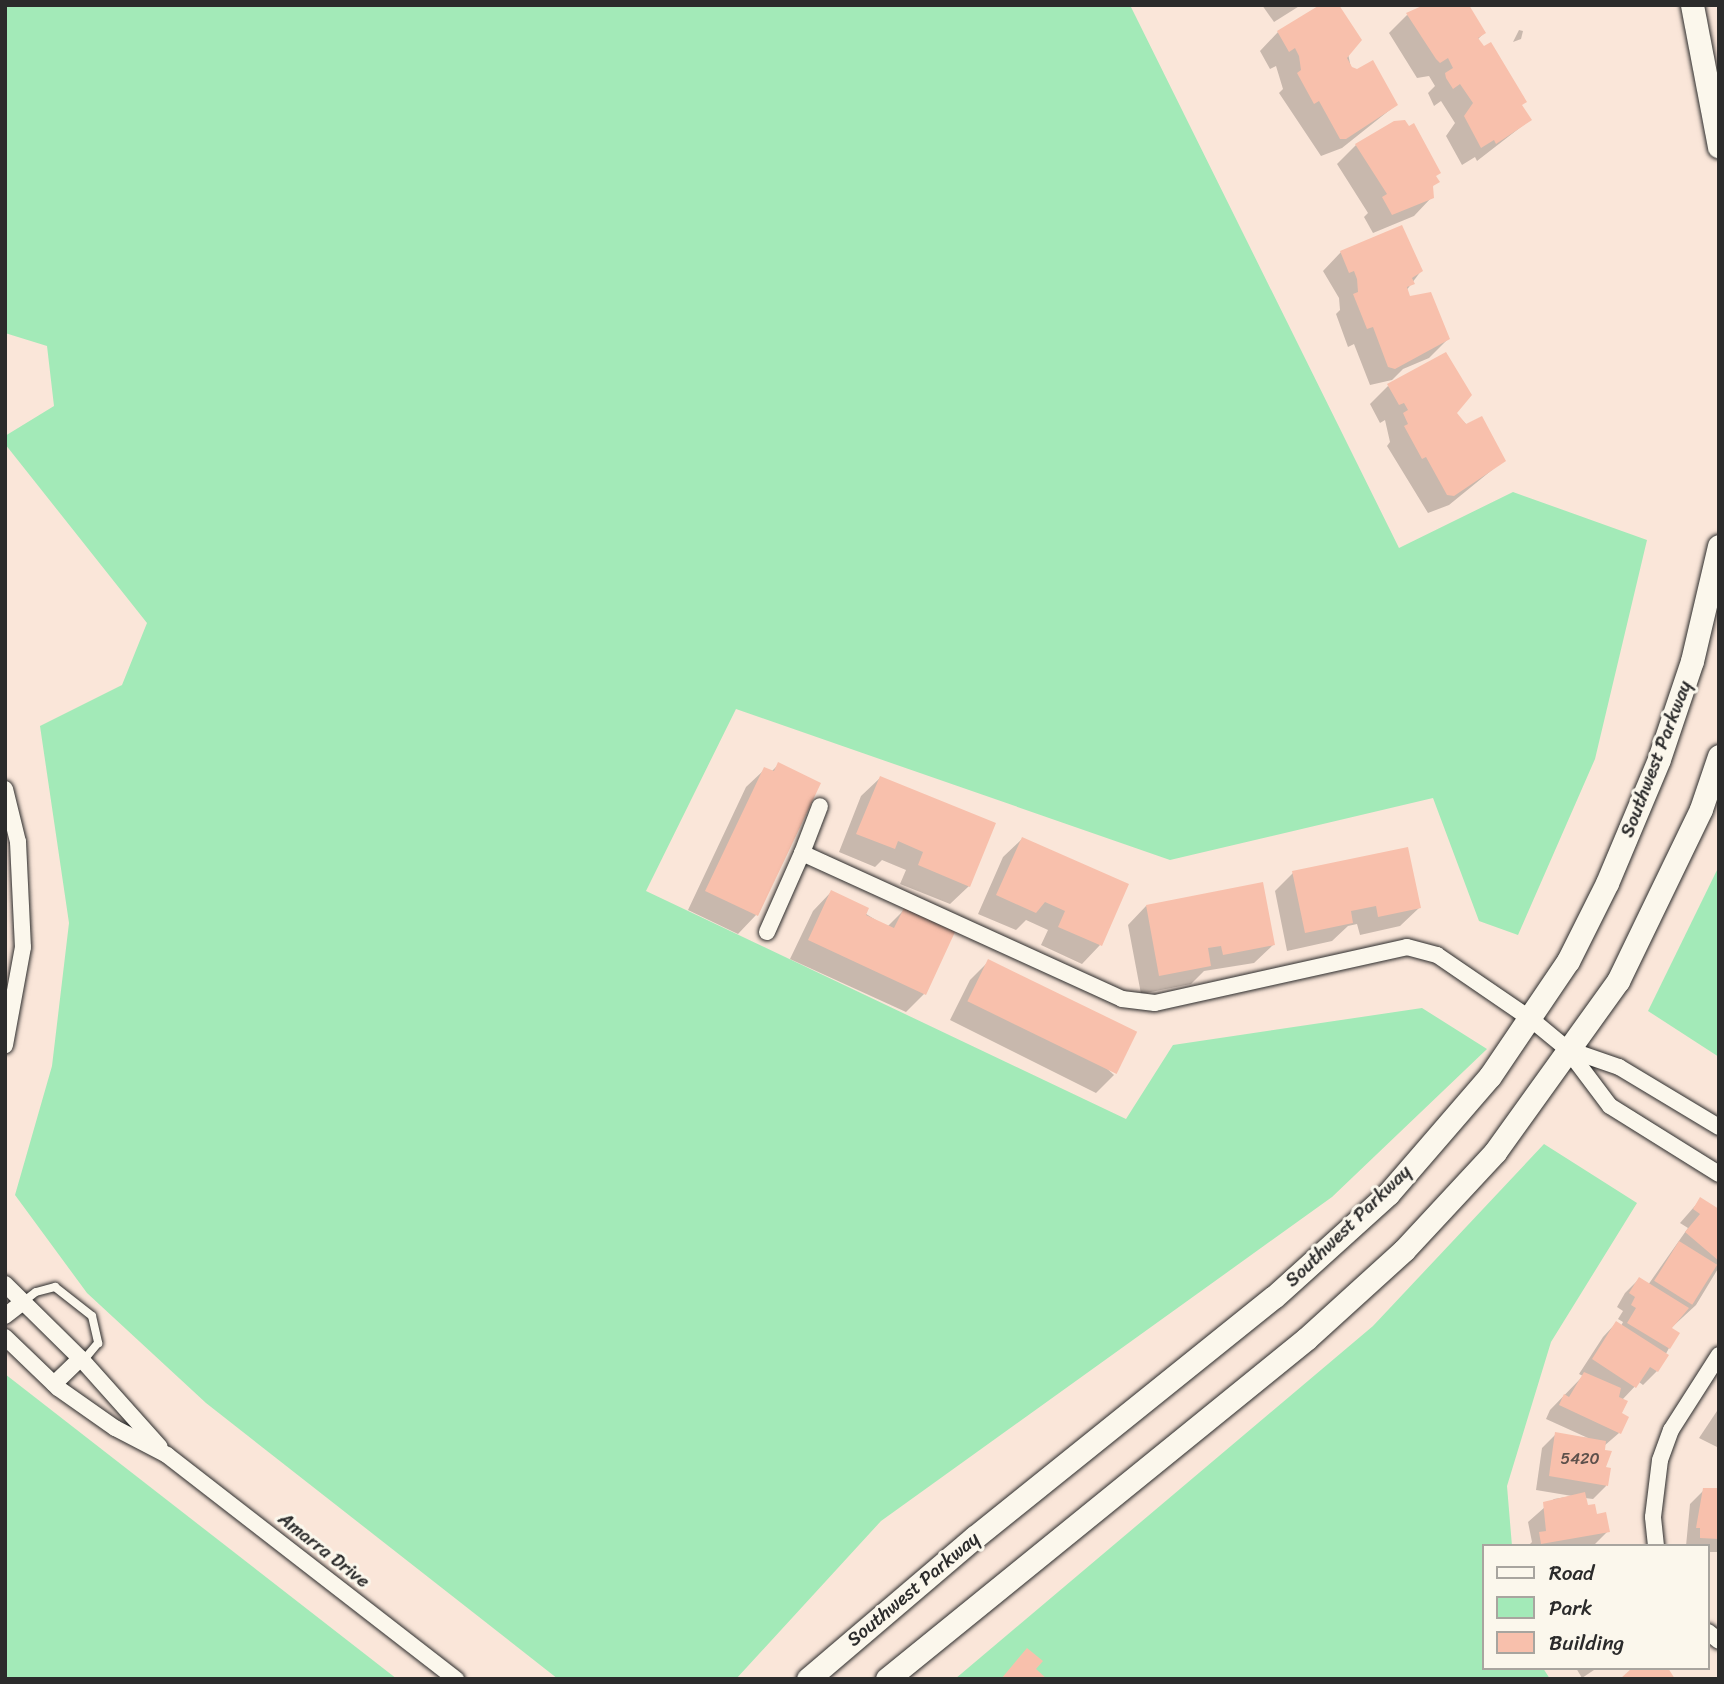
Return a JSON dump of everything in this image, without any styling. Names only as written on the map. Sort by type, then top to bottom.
[{"type":"main road","points":[[1692,5],[1719,146]]},
{"type":"main road","name":"Southwest Parkway","points":[[808,1679],[965,1545],[1274,1297],[1377,1204],[1490,1076],[1532,1020],[1602,894],[1659,759],[1692,661],[1719,546]]},
{"type":"main road","points":[[887,1679],[1306,1339],[1404,1250],[1495,1152],[1618,981],[1658,903],[1701,809],[1719,756]]},
{"type":"street","points":[[5,789],[18,842],[23,947],[5,1045]]},
{"type":"street","points":[[767,932],[820,806]]},
{"type":"street","points":[[802,853],[1122,999],[1155,1003],[1407,947],[1437,955],[1532,1020],[1567,1049],[1611,1106],[1719,1174]]},
{"type":"street","points":[[1567,1049],[1619,1067],[1719,1127]]},
{"type":"street","name":"Amarra Drive","points":[[5,1284],[82,1359],[167,1455]]},
{"type":"street","points":[[5,1316],[23,1301]]},
{"type":"street","name":"Amarra Drive","points":[[5,1337],[54,1384],[115,1428],[167,1455],[456,1679]]},
{"type":"street","points":[[1656,1544],[1653,1517],[1660,1460],[1671,1430],[1719,1354]]},
{"type":"street","points":[[54,1384],[82,1359]]},
{"type":"lane","points":[[23,1301],[36,1292],[55,1287],[92,1316],[98,1343],[82,1359]]},
{"type":"green space","points":[[5,5],[1130,5],[1399,548],[1513,492],[1647,540],[1595,759],[1518,935],[1479,921],[1433,798],[1170,860],[736,709],[646,891],[1126,1119],[1173,1045],[1422,1008],[1487,1049],[1332,1197],[881,1521],[736,1679],[558,1679],[206,1403],[87,1293],[15,1195],[52,1066],[69,923],[40,726],[122,685],[147,623],[5,444],[5,436],[54,406],[47,346],[5,333]]},
{"type":"green space","points":[[1719,866],[1719,1057],[1648,1011]]},
{"type":"green space","points":[[1544,1144],[1637,1203],[1551,1342],[1507,1486],[1512,1544],[1482,1544],[1482,1670],[1544,1670],[1550,1679],[955,1679],[1373,1326]]},
{"type":"green space","points":[[5,1374],[397,1679],[5,1679]]},
{"type":"building","points":[[1339,5],[1362,40],[1347,58],[1352,67],[1357,69],[1373,60],[1398,105],[1346,139],[1340,139],[1319,101],[1314,104],[1297,73],[1301,70],[1295,48],[1289,52],[1277,31],[1318,6]]},
{"type":"building","points":[[1424,5],[1469,5],[1486,33],[1478,38],[1484,46],[1491,42],[1527,102],[1522,105],[1532,120],[1496,144],[1494,140],[1481,148],[1464,116],[1473,103],[1460,84],[1453,89],[1446,78],[1445,73],[1453,68],[1448,58],[1440,63],[1436,59],[1406,13]]},
{"type":"building","points":[[1405,120],[1409,126],[1414,123],[1441,173],[1436,176],[1440,182],[1433,186],[1434,198],[1392,215],[1382,197],[1387,194],[1355,144],[1394,121]]},
{"type":"building","points":[[1402,225],[1423,271],[1412,278],[1415,284],[1407,287],[1410,296],[1431,292],[1450,339],[1395,369],[1388,367],[1373,327],[1367,329],[1353,294],[1358,292],[1357,279],[1354,271],[1349,273],[1340,251]]},
{"type":"building","points":[[1446,352],[1472,395],[1457,413],[1466,424],[1482,416],[1506,461],[1454,496],[1447,495],[1426,457],[1422,459],[1404,426],[1408,424],[1403,413],[1408,410],[1404,403],[1399,405],[1387,384]]},
{"type":"building","points":[[778,762],[821,783],[758,916],[705,891],[764,767],[774,771]]},
{"type":"building","points":[[880,776],[996,823],[970,887],[918,865],[923,852],[898,841],[895,849],[856,834]]},
{"type":"building","points":[[1022,837],[1129,884],[1102,946],[1058,927],[1065,911],[1045,902],[1036,913],[996,895]]},
{"type":"building","points":[[1408,847],[1421,908],[1378,917],[1376,906],[1351,911],[1353,923],[1305,933],[1292,871]]},
{"type":"building","points":[[1263,882],[1275,945],[1223,955],[1221,946],[1208,948],[1211,966],[1159,976],[1146,905]]},
{"type":"building","points":[[831,890],[869,908],[866,915],[894,928],[904,908],[955,932],[926,995],[808,940]]},
{"type":"building","points":[[988,959],[1137,1032],[1117,1074],[967,1001]]},
{"type":"building","points":[[1700,1197],[1719,1209],[1719,1261],[1685,1232],[1700,1214],[1693,1209]]},
{"type":"building","points":[[1679,1241],[1717,1265],[1692,1305],[1654,1281]]},
{"type":"building","points":[[1639,1277],[1689,1308],[1672,1328],[1680,1333],[1670,1349],[1627,1323],[1636,1308],[1631,1305],[1635,1297],[1629,1293]]},
{"type":"building","points":[[1616,1321],[1669,1355],[1658,1372],[1650,1367],[1636,1388],[1592,1359]]},
{"type":"building","points":[[1584,1372],[1621,1388],[1619,1397],[1628,1401],[1622,1413],[1629,1417],[1621,1434],[1559,1405],[1564,1394],[1569,1397]]},
{"type":"building","points":[[1555,1432],[1606,1441],[1605,1450],[1612,1451],[1606,1467],[1611,1468],[1608,1486],[1549,1476]]},
{"type":"building","points":[[1703,1488],[1719,1488],[1719,1539],[1700,1538],[1700,1528],[1696,1528]]},
{"type":"building","points":[[1585,1492],[1588,1505],[1595,1504],[1597,1514],[1606,1512],[1610,1532],[1541,1544],[1539,1532],[1546,1531],[1543,1502]]},
{"type":"building","points":[[1027,1648],[1043,1661],[1036,1669],[1047,1679],[1001,1679]]},
{"type":"building","points":[[1630,1670],[1669,1670],[1675,1679],[1620,1679]]}]
